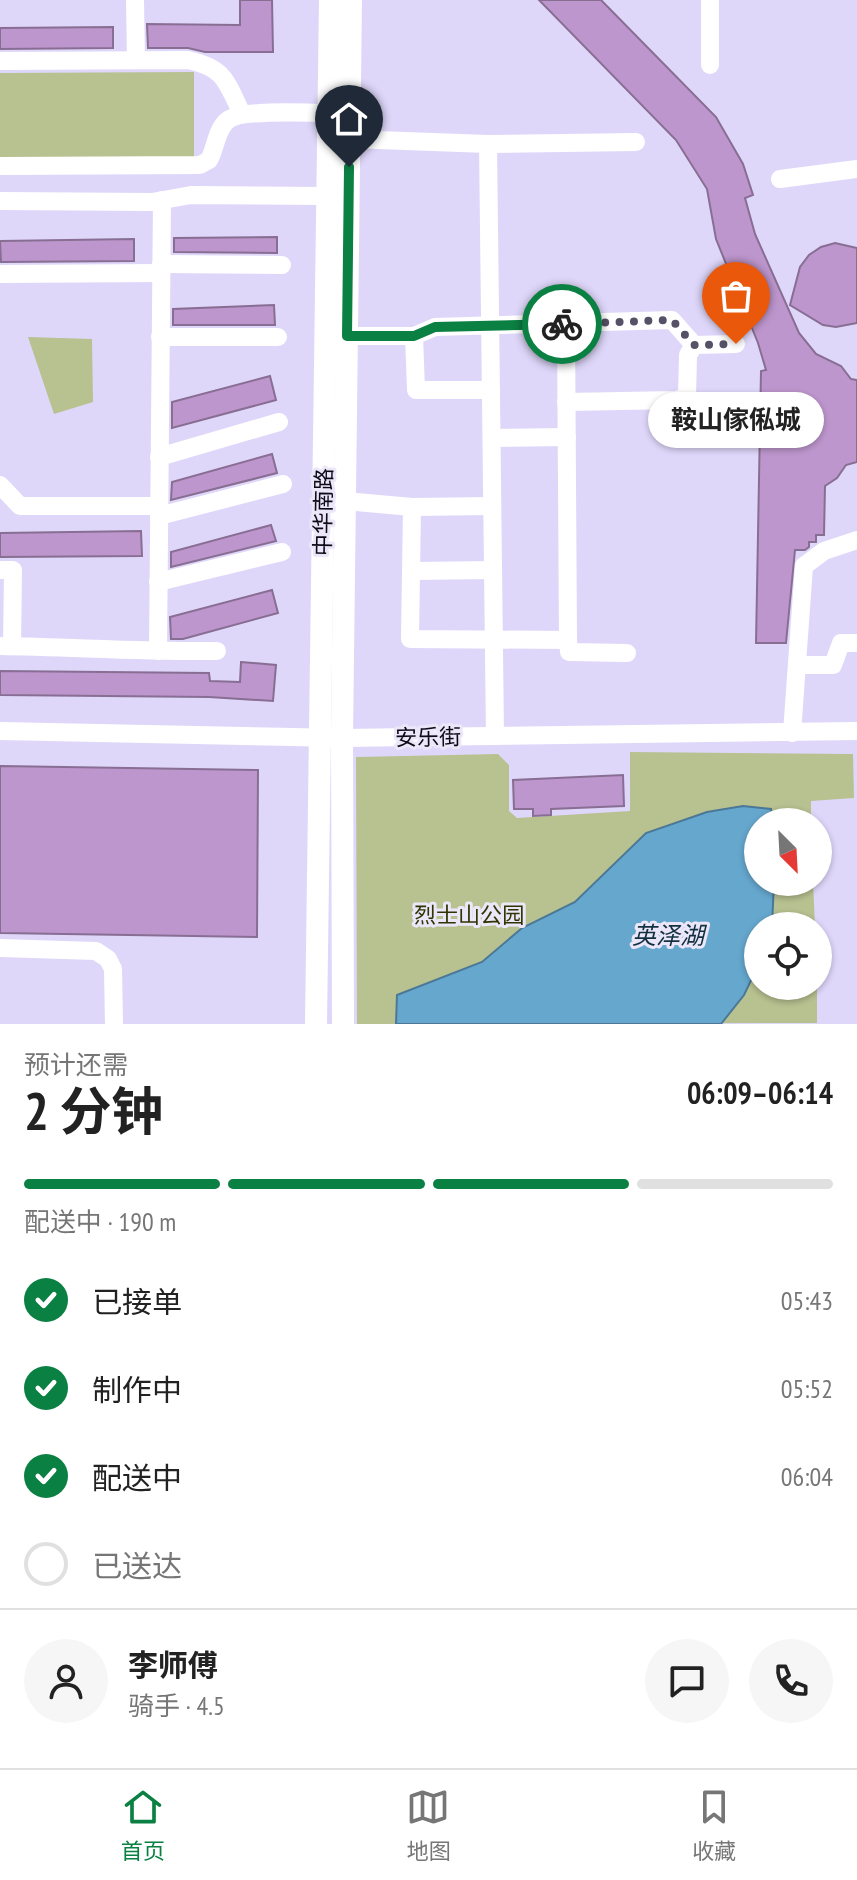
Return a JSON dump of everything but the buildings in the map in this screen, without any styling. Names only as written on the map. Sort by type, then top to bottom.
[{"type":"main road","name":"中华南路","points":[[330,0],[331,738],[343,1024]]},
{"type":"main road","name":"中华南路","points":[[316,1024],[345,501],[351,0]]},
{"type":"street","points":[[135,0],[136,60]]},
{"type":"street","points":[[710,0],[710,65]]},
{"type":"street","points":[[0,61],[188,60],[212,65],[227,82],[242,114]]},
{"type":"street","points":[[0,166],[200,165],[209,160],[219,131],[227,120],[242,114],[329,113]]},
{"type":"street","points":[[350,139],[488,144],[636,142]]},
{"type":"street","points":[[488,144],[495,736]]},
{"type":"street","points":[[780,179],[857,169]]},
{"type":"street","points":[[0,201],[162,200],[191,195],[328,196]]},
{"type":"street","points":[[158,651],[162,200]]},
{"type":"street","points":[[0,274],[282,265]]},
{"type":"street","points":[[347,336],[414,336],[435,327],[672,320],[694,345]]},
{"type":"street","points":[[566,324],[569,652],[627,653]]},
{"type":"street","points":[[414,336],[416,390],[491,390]]},
{"type":"street","points":[[160,337],[278,337]]},
{"type":"street","points":[[694,345],[736,344]]},
{"type":"street","points":[[566,402],[677,400],[687,396],[688,355],[694,345]]},
{"type":"street","points":[[159,457],[279,422]]},
{"type":"street","points":[[492,438],[567,437]]},
{"type":"street","points":[[0,485],[20,506],[159,511],[283,484]]},
{"type":"street","points":[[345,501],[412,507],[492,506]]},
{"type":"street","points":[[412,507],[410,639],[568,640]]},
{"type":"street","points":[[792,733],[804,566],[824,551],[857,540]]},
{"type":"street","points":[[158,582],[282,552]]},
{"type":"street","points":[[0,570],[13,570],[6,646],[217,651]]},
{"type":"street","points":[[411,571],[493,570]]},
{"type":"street","points":[[798,665],[833,665],[841,643],[857,643]]},
{"type":"street","name":"安乐街","points":[[0,731],[331,738],[856,734]]},
{"type":"street","points":[[0,948],[96,951],[108,959],[113,969],[114,1024]]},
{"type":"green space","points":[[194,72],[194,157],[0,158],[0,73]]},
{"type":"green space","points":[[28,337],[92,339],[93,402],[54,414]]},
{"type":"green space","name":"烈士山公园","points":[[630,752],[853,754],[854,798],[811,801],[811,808],[744,808],[744,896],[814,896],[814,912],[744,912],[744,1000],[817,1000],[817,1023],[357,1024],[356,757],[498,754],[509,765],[509,811],[517,818],[630,811]]},
{"type":"water","name":"英泽湖","points":[[743,806],[762,808],[744,808],[744,896],[773,896],[773,912],[744,912],[744,995],[721,1024],[396,1024],[397,995],[482,962],[522,928],[575,902],[646,833],[707,812]]},
{"type":"way so far","points":[[562,324],[672,320],[694,345],[736,344]]},
{"type":"place","name":"鞍山傢俬城","points":[[736,344]]},
{"type":"route","points":[[349,167],[347,336],[414,336],[435,327],[562,324]]}]
